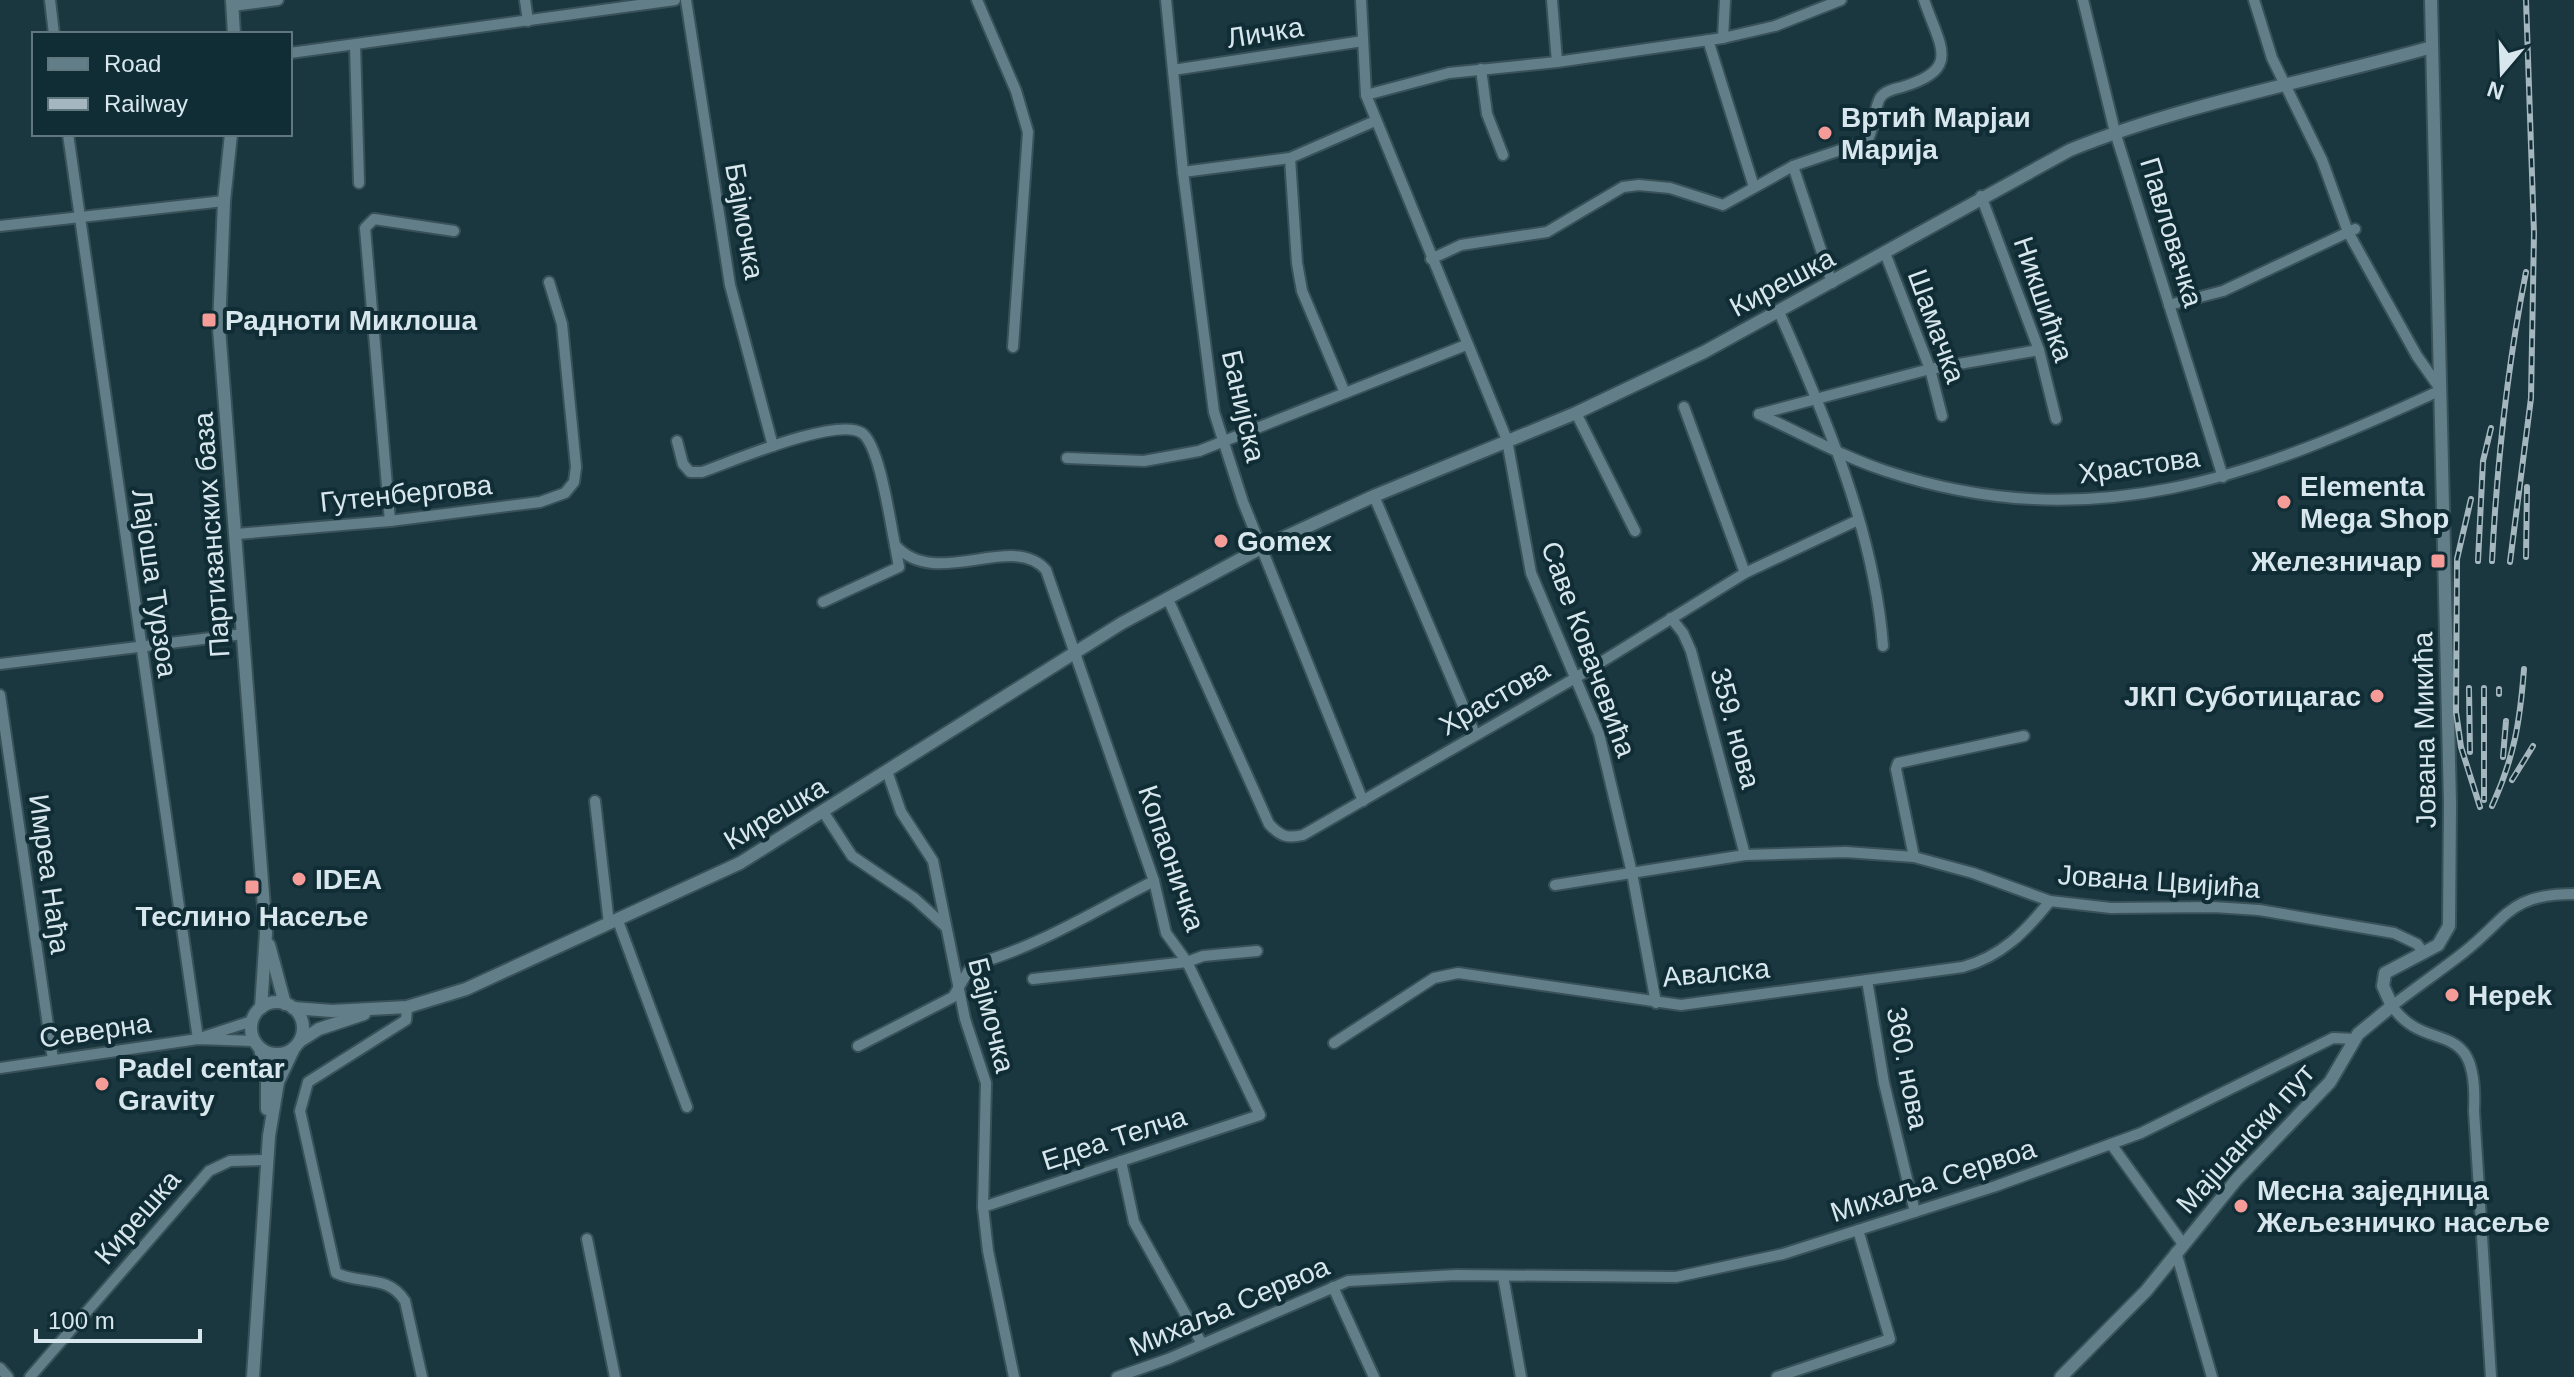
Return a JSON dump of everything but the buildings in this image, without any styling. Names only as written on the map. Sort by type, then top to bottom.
[{"type":"street","points":[[50,0],[54,32]]},
{"type":"street","points":[[234,32],[232,3],[278,0]]},
{"type":"street","points":[[525,0],[528,21]]},
{"type":"street","points":[[292,53],[528,21],[620,4],[675,0]]},
{"type":"street","name":"Бајмочка","points":[[686,0],[727,271],[773,446]]},
{"type":"street","points":[[977,0],[1016,91],[1028,132],[1013,347]]},
{"type":"street","name":"Банијска","points":[[1166,0],[1183,172],[1208,368],[1223,440],[1261,548],[1363,801]]},
{"type":"street","name":"Саве Ковачевића","points":[[1361,0],[1366,95],[1507,440],[1521,536],[1531,573],[1577,677],[1608,764],[1656,1003]]},
{"type":"street","points":[[1552,0],[1557,62]]},
{"type":"street","points":[[1723,38],[1725,0]]},
{"type":"street","points":[[1366,95],[1449,73],[1557,62],[1723,38],[1775,26],[1841,0]]},
{"type":"street","points":[[1431,259],[1461,245],[1547,232],[1623,187],[1670,188],[1723,205],[1740,199],[1754,187],[1793,166],[1867,141],[1881,97],[1938,71],[1942,62],[1924,0]]},
{"type":"street","name":"Павловачка","points":[[2083,0],[2115,132],[2223,477]]},
{"type":"street","points":[[2254,0],[2272,58],[2322,160],[2352,231],[2417,356],[2441,390]]},
{"type":"street","name":"Јована Микића","points":[[2392,1006],[2383,986],[2385,973],[2438,945],[2444,936],[2451,904],[2431,0]]},
{"type":"street","points":[[1708,40],[1754,187]]},
{"type":"street","name":"Личка","points":[[1173,70],[1363,41]]},
{"type":"street","points":[[355,45],[359,183]]},
{"type":"street","name":"Кирешка","points":[[289,1006],[407,1007],[466,989],[740,863],[824,813],[1075,652],[1261,548],[1374,496],[1576,413],[1779,312],[1981,196],[2070,150],[2115,132],[2432,47]]},
{"type":"street","points":[[1481,69],[1487,114],[1503,155]]},
{"type":"street","points":[[1183,172],[1290,158],[1375,121]]},
{"type":"street","name":"Лајоша Турзоа","points":[[68,136],[198,1039]]},
{"type":"street","name":"Партизанских база","points":[[231,136],[224,201],[219,328],[266,933],[261,1008]]},
{"type":"street","points":[[1290,158],[1302,291],[1345,393]]},
{"type":"street","points":[[1793,166],[1832,283]]},
{"type":"street","name":"Никшићка","points":[[1981,196],[2039,350],[2056,419]]},
{"type":"street","points":[[0,226],[224,201]]},
{"type":"street","points":[[390,521],[364,249],[365,228],[374,219],[454,231]]},
{"type":"street","points":[[2169,305],[2223,291],[2352,231]]},
{"type":"street","name":"Шамачка","points":[[1885,253],[1930,369],[1942,416]]},
{"type":"street","name":"Гутенбергова","points":[[237,534],[390,521],[540,502],[565,493],[574,482],[576,467],[562,324],[549,282]]},
{"type":"street","points":[[1779,312],[1816,396],[1858,520],[1879,595],[1883,646]]},
{"type":"street","points":[[1067,458],[1172,459],[1466,345]]},
{"type":"street","points":[[1816,396],[1930,369],[2039,350]]},
{"type":"street","name":"Храстова","points":[[1816,396],[1759,414],[1834,449],[1912,480],[2013,499],[2120,497],[2190,487],[2323,442],[2441,390]]},
{"type":"street","points":[[1684,407],[1745,573]]},
{"type":"street","points":[[1576,413],[1635,531]]},
{"type":"street","points":[[677,441],[683,464],[690,472],[702,472],[773,446],[849,429],[862,433],[874,451],[899,567]]},
{"type":"street","points":[[1374,496],[1475,734]]},
{"type":"street","name":"Храстова","points":[[1363,801],[1577,677],[1745,573],[1858,520]]},
{"type":"street","points":[[895,545],[915,561],[926,564],[1021,557],[1039,562],[1046,570],[1075,652]]},
{"type":"street","points":[[823,602],[915,561]]},
{"type":"street","points":[[1168,599],[1269,824],[1278,834],[1290,838],[1303,835],[1363,801]]},
{"type":"street","name":"359. нова","points":[[1671,618],[1683,633],[1691,651],[1745,855]]},
{"type":"street","points":[[0,664],[243,634]]},
{"type":"street","name":"Копаоничка","points":[[1075,652],[1154,881],[1166,933],[1187,962],[1260,1115]]},
{"type":"street","name":"Имреа Нађа","points":[[0,695],[53,1060]]},
{"type":"street","points":[[1914,857],[1896,769],[1898,763],[2024,736]]},
{"type":"street","points":[[887,771],[901,812],[933,861],[947,928]]},
{"type":"street","points":[[595,801],[613,922],[687,1107]]},
{"type":"street","name":"Бајмочка","points":[[824,813],[852,856],[914,898],[947,928],[959,989],[986,1083],[983,1207],[988,1251],[1014,1377]]},
{"type":"street","name":"Јована Цвијића","points":[[1555,885],[1745,855],[1846,852],[1914,857],[1973,873],[2050,901],[2111,908],[2259,910],[2394,933],[2417,944],[2424,953]]},
{"type":"street","points":[[858,1046],[953,997],[972,965],[1003,956],[1065,930],[1154,881]]},
{"type":"street","name":"Мајшански пут","points":[[2061,1377],[2118,1323],[2237,1179],[2330,1082],[2355,1039],[2392,1006],[2466,951],[2514,907],[2551,894],[2574,894]]},
{"type":"street","name":"Авалска","points":[[1334,1043],[1434,978],[1458,973],[1656,1003],[1716,1002],[1986,961],[2006,949],[2050,901]]},
{"type":"street","name":"Партизанских база","points":[[266,933],[289,1006]]},
{"type":"street","points":[[1033,979],[1257,951]]},
{"type":"street","name":"360. нова","points":[[1867,980],[1884,1083],[1915,1212]]},
{"type":"street","points":[[253,1377],[269,1136],[278,1082],[296,1045],[302,1024],[289,1006],[275,1003],[261,1008],[252,1021],[267,1080],[269,1136]]},
{"type":"street","points":[[2392,1006],[2399,1017],[2458,1045],[2476,1076],[2474,1111],[2491,1377]]},
{"type":"street","points":[[407,1007],[406,1020],[308,1082],[300,1111],[336,1273],[352,1281],[390,1284],[399,1292],[405,1301],[422,1377]]},
{"type":"street","name":"Кирешка","points":[[296,1045],[319,1029],[378,1009]]},
{"type":"street","name":"Северна","points":[[0,1068],[198,1039],[252,1021]]},
{"type":"street","name":"Михаља Сервоа","points":[[1117,1377],[1333,1287],[1374,1278],[1676,1277],[1783,1254],[2111,1144],[2333,1038],[2355,1039]]},
{"type":"street","name":"Северна","points":[[198,1039],[257,1044]]},
{"type":"street","points":[[257,1044],[277,1054],[296,1045]]},
{"type":"street","name":"Едеа Телча","points":[[983,1207],[1260,1115]]},
{"type":"street","points":[[2111,1144],[2180,1248],[2212,1377]]},
{"type":"street","name":"Кирешка","points":[[30,1377],[209,1171],[230,1161],[267,1160]]},
{"type":"street","points":[[1121,1161],[1134,1222],[1202,1344]]},
{"type":"street","points":[[1777,1377],[1890,1339],[1858,1230]]},
{"type":"street","points":[[587,1239],[615,1377]]},
{"type":"street","points":[[1503,1276],[1521,1377]]},
{"type":"street","points":[[1333,1287],[1374,1377]]},
{"type":"street","points":[[0,1368],[8,1377]]},
{"type":"railway","points":[[2510,562],[2531,398],[2534,233],[2526,0]]},
{"type":"railway","points":[[2492,561],[2504,416],[2526,272]]},
{"type":"railway","points":[[2478,561],[2483,461],[2491,428]]},
{"type":"railway","points":[[2526,557],[2527,487]]},
{"type":"railway","points":[[2471,499],[2457,559],[2456,712],[2461,747],[2480,807]]},
{"type":"railway","points":[[2492,806],[2515,739],[2524,669]]},
{"type":"railway","points":[[2469,688],[2470,752]]},
{"type":"railway","points":[[2484,688],[2484,800]]},
{"type":"railway","points":[[2499,689],[2499,694]]},
{"type":"railway","points":[[2503,757],[2506,721]]},
{"type":"railway","points":[[2512,780],[2533,746]]},
{"type":"place","name":"Вртић Марјаи Марија","points":[[1825,133]]},
{"type":"place","name":"Радноти Миклоша","points":[[209,320]]},
{"type":"place","name":"Elementa Mega Shop","points":[[2284,502]]},
{"type":"place","name":"Gomex","points":[[1221,541]]},
{"type":"place","name":"Железничар","points":[[2438,561]]},
{"type":"place","name":"ЈКП Суботицагас","points":[[2377,696]]},
{"type":"place","name":"IDEA","points":[[299,879]]},
{"type":"place","name":"Теслино Насеље","points":[[252,887]]},
{"type":"place","name":"Hepek","points":[[2452,995]]},
{"type":"place","name":"Padel centar Gravity","points":[[102,1084]]},
{"type":"place","name":"Месна заједница Жељезничко насеље","points":[[2241,1206]]}]
